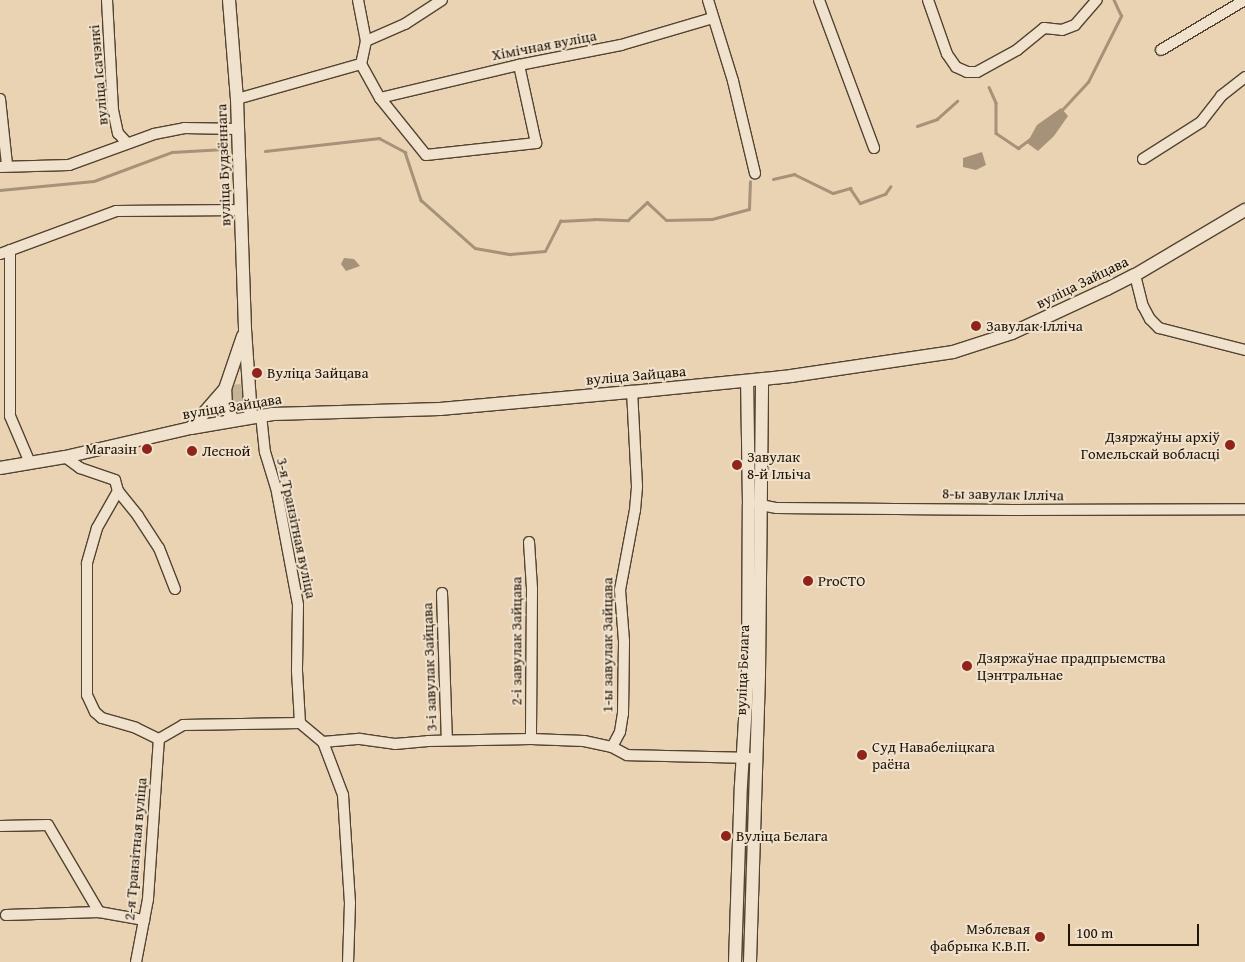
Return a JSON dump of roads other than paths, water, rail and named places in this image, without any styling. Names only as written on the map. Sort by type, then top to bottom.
[{"type":"street","name":"вуліца Ісачэнкі","points":[[107,0],[113,110],[118,133],[127,143]]},
{"type":"street","name":"вуліца Будзённага","points":[[230,0],[237,99],[245,329],[256,416]]},
{"type":"street","points":[[358,0],[366,41],[361,64],[380,98],[426,155],[536,143],[518,65]]},
{"type":"street","points":[[366,41],[405,24],[442,0]]},
{"type":"street","points":[[708,0],[733,81],[755,173]]},
{"type":"street","points":[[819,0],[874,148]]},
{"type":"street","points":[[928,0],[947,54],[956,66],[968,72],[977,72],[1018,50],[1044,28],[1062,30],[1075,25],[1097,0]]},
{"type":"street","points":[[1161,50],[1245,0]]},
{"type":"street","name":"Хімічная вуліца","points":[[380,98],[518,65],[621,45],[713,18]]},
{"type":"street","points":[[237,99],[361,64]]},
{"type":"street","points":[[1144,159],[1201,122],[1221,96],[1245,77]]},
{"type":"street","points":[[0,100],[4,166],[69,164],[154,134],[184,128],[238,129]]},
{"type":"street","points":[[30,463],[10,416],[5,252],[116,211],[241,210]]},
{"type":"street","name":"вуліца Зайцава","points":[[0,468],[64,457],[191,428],[256,416],[440,409],[632,392],[747,381],[953,352],[1012,333],[1135,275],[1245,210]]},
{"type":"street","points":[[1135,275],[1150,320],[1159,328],[1245,350]]},
{"type":"street","name":"вуліца Будзённага","points":[[233,420],[226,406],[225,389],[245,329]]},
{"type":"street","name":"вуліца Белага","points":[[735,962],[749,758],[759,674],[762,379]]},
{"type":"street","name":"вуліца Белага","points":[[747,381],[750,962]]},
{"type":"street","points":[[191,428],[225,389]]},
{"type":"street","name":"1-ы завулак Зайцава","points":[[612,747],[620,732],[622,714],[624,641],[620,590],[635,510],[637,486],[632,392]]},
{"type":"street","name":"3-я Транзітная вуліца","points":[[256,416],[276,487],[298,605],[297,671],[300,724]]},
{"type":"street","points":[[64,457],[80,468],[115,480],[118,491],[138,516],[159,548],[175,589]]},
{"type":"street","points":[[118,491],[97,528],[87,564],[87,695],[90,706],[102,718],[136,728],[159,739],[184,725],[300,724],[323,742],[343,794],[350,903],[348,962]]},
{"type":"street","name":"8-ы завулак Ілліча","points":[[760,505],[777,508],[1013,510],[1245,509]]},
{"type":"street","name":"2-і завулак Зайцава","points":[[529,542],[532,606],[530,740]]},
{"type":"street","name":"3-і завулак Зайцава","points":[[442,593],[447,740]]},
{"type":"street","name":"2-я Транзітная вуліца","points":[[136,962],[148,899],[159,739]]},
{"type":"street","points":[[323,742],[360,740],[395,744],[447,740],[584,741],[612,747],[627,754],[749,758]]},
{"type":"street","points":[[0,826],[48,825],[100,912]]},
{"type":"street","points":[[6,915],[100,912],[144,920]]},
{"type":"waterway","points":[[1060,112],[1088,82],[1121,16],[1114,1]]},
{"type":"waterway","points":[[989,87],[996,103],[996,133],[1018,148],[1030,139]]},
{"type":"waterway","points":[[917,126],[937,119],[957,101]]},
{"type":"waterway","points":[[265,151],[379,138],[405,152],[421,200],[475,248],[510,254],[545,251],[560,221],[628,220],[647,202],[666,220],[712,219],[749,209],[750,182]]},
{"type":"waterway","points":[[0,190],[94,181],[172,152],[224,149]]},
{"type":"waterway","points":[[773,179],[794,174],[833,193],[850,188],[860,203],[885,194],[890,187]]},
{"type":"place","name":"Завулак Ілліча","points":[[976,326]]},
{"type":"place","name":"Вуліца Зайцава","points":[[257,373]]},
{"type":"place","name":"Дзяржаўны архіў Гомельскай вобласці","points":[[1230,445]]},
{"type":"place","name":"Магазін","points":[[147,449]]},
{"type":"place","name":"Лесной","points":[[192,451]]},
{"type":"place","name":"Завулак 8-й Ільіча","points":[[737,465]]},
{"type":"place","name":"ProСТО","points":[[808,581]]},
{"type":"place","name":"Дзяржаўнае прадпрыемства Цэнтральнае","points":[[967,666]]},
{"type":"place","name":"Суд Навабеліцкага раёна","points":[[862,755]]},
{"type":"place","name":"Вуліца Белага","points":[[726,836]]},
{"type":"place","name":"Мэблевая фабрыка К.В.П.","points":[[1040,937]]}]
